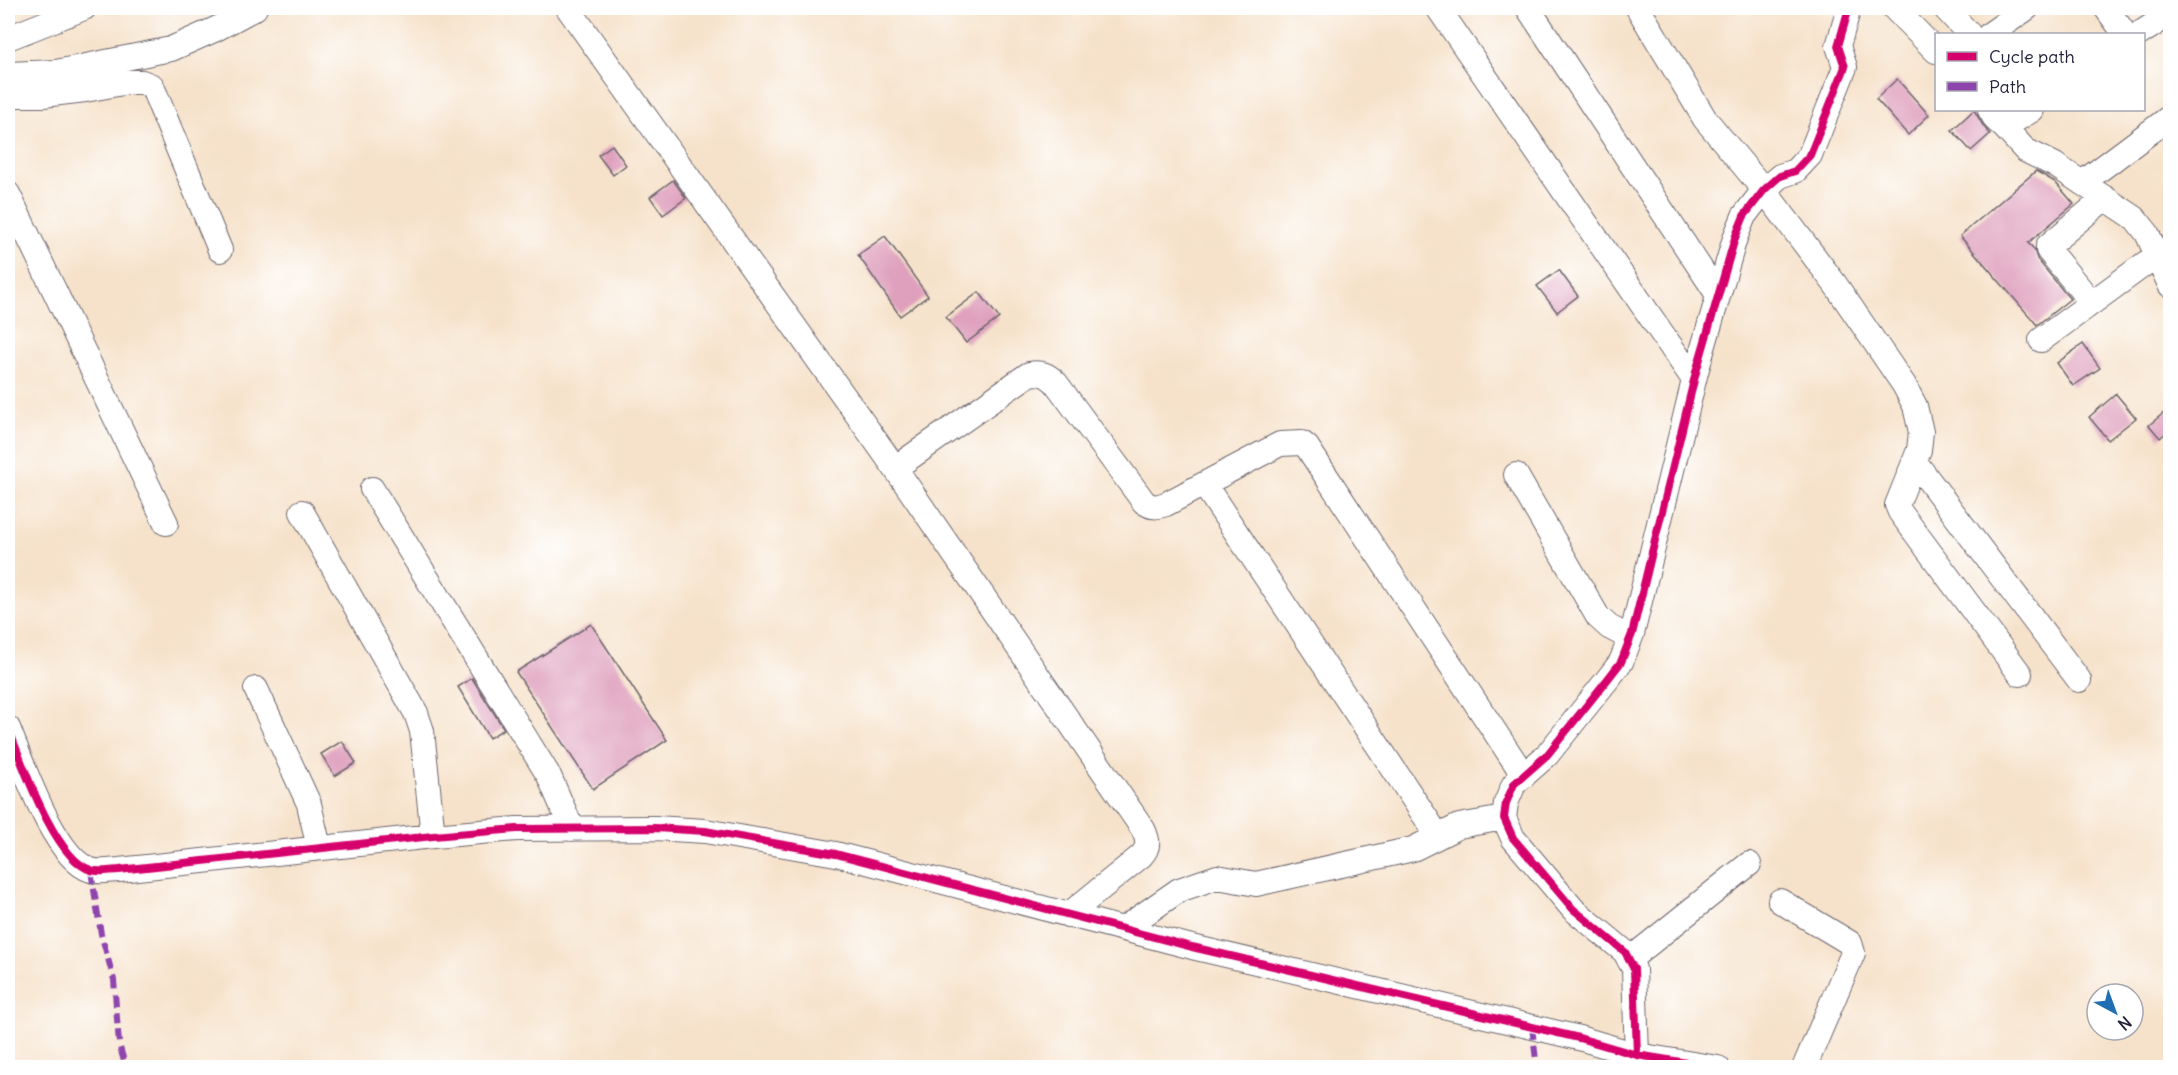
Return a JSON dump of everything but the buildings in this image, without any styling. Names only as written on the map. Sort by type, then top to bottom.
[{"type":"street","points":[[8,38],[84,8]]},
{"type":"street","points":[[8,74],[56,72],[171,49],[255,8]]},
{"type":"street","points":[[568,8],[895,468],[1143,829],[1148,840],[1147,849],[1141,856],[1068,915]]},
{"type":"street","points":[[1438,8],[1694,380]]},
{"type":"street","points":[[1528,8],[1719,295]]},
{"type":"street","points":[[1638,8],[1705,119],[1764,190],[1835,284],[1904,385],[1919,420],[1921,432],[1919,450],[1897,505],[2020,674]]},
{"type":"street","points":[[1637,1055],[1634,969],[1625,952],[1573,909],[1513,838],[1504,818],[1506,803],[1514,784],[1547,755],[1621,662],[1630,638],[1694,380],[1736,238],[1744,216],[1764,190],[1780,176],[1795,171],[1810,154],[1845,67],[1838,46],[1849,8]]},
{"type":"street","points":[[1894,8],[1935,50]]},
{"type":"street","points":[[1945,8],[1968,33]]},
{"type":"street","points":[[1991,33],[2027,8]]},
{"type":"street","points":[[2106,8],[2124,33]]},
{"type":"street","points":[[2141,33],[2164,18]]},
{"type":"street","points":[[8,96],[43,95],[128,82],[148,83],[152,86],[220,250]]},
{"type":"street","points":[[2028,111],[1997,118],[2025,150],[2055,165],[2142,226],[2170,285]]},
{"type":"street","points":[[2082,183],[2170,117]]},
{"type":"street","points":[[8,194],[166,523]]},
{"type":"street","points":[[2082,291],[2048,250],[2048,246],[2105,198]]},
{"type":"street","points":[[2041,340],[2157,255]]},
{"type":"street","points":[[895,468],[1029,374],[1039,372],[1047,375],[1056,383],[1150,507],[1166,504],[1280,444],[1302,442],[1524,776]]},
{"type":"street","points":[[1915,462],[2079,680]]},
{"type":"street","points":[[1516,475],[1598,617],[1609,627],[1630,638]]},
{"type":"street","points":[[1204,484],[1438,836]]},
{"type":"street","points":[[372,489],[549,776],[572,829]]},
{"type":"street","points":[[302,512],[416,713],[422,731],[434,836]]},
{"type":"street","points":[[256,689],[309,804],[319,849]]},
{"type":"street","points":[[8,728],[36,798],[51,827],[75,861],[91,871],[518,829],[655,828],[705,831],[836,854],[1123,929],[1579,1038],[1637,1055],[1713,1067]]},
{"type":"street","points":[[1123,929],[1179,890],[1217,877],[1256,884],[1413,849],[1459,826],[1504,818]]},
{"type":"street","points":[[1629,960],[1749,864]]},
{"type":"street","points":[[1780,901],[1853,947],[1853,953],[1804,1068]]},
{"type":"marked path","points":[[91,871],[101,934],[114,980],[119,1044],[126,1068]]},
{"type":"marked path","points":[[1532,1027],[1537,1068]]},
{"type":"cycle path","points":[[1637,1055],[1634,969],[1625,952],[1573,909],[1513,838],[1504,818],[1506,803],[1514,784],[1547,755],[1621,662],[1632,634],[1696,372],[1735,238],[1744,216],[1764,190],[1780,176],[1795,171],[1810,155],[1845,67],[1838,46],[1849,8]]},
{"type":"cycle path","points":[[8,728],[52,829],[64,848],[77,862],[94,871],[517,829],[655,828],[705,831],[836,854],[1192,947],[1579,1038],[1637,1055],[1718,1068]]}]
